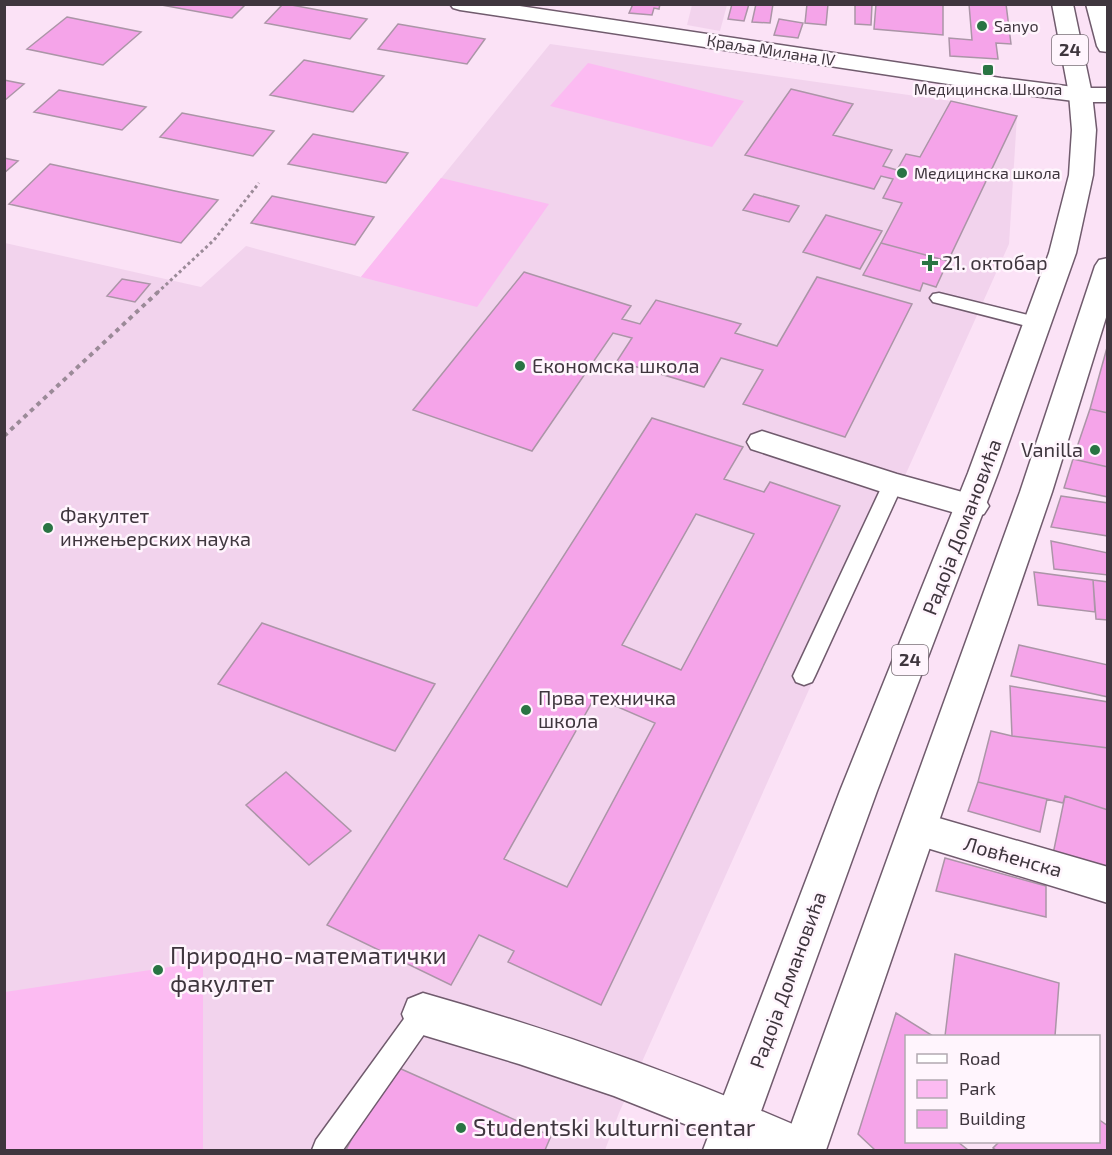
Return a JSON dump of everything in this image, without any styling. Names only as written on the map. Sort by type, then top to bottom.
[{"type":"main road","name":"24","points":[[1062,4],[1071,56],[1099,100]]},
{"type":"main road","name":"24","points":[[1096,4],[1107,46]]},
{"type":"main road","name":"Краља Милана IV","points":[[464,5],[1099,100]]},
{"type":"main road","name":"Радоја Домановића","points":[[730,1136],[867,764],[972,506],[1038,323],[1067,238],[1078,188],[1084,140],[1099,100]]},
{"type":"main road","points":[[804,1150],[1102,303],[1107,267]]},
{"type":"main road","points":[[762,442],[893,484],[972,506]]},
{"type":"main road","name":"Ловћенска","points":[[918,829],[1107,885]]},
{"type":"main road","points":[[423,1014],[526,1043],[661,1090],[730,1136],[799,1150]]},
{"type":"lane","points":[[939,298],[1038,323]]},
{"type":"lane","points":[[804,675],[893,484]]},
{"type":"lane","points":[[326,1150],[423,1014]]},
{"type":"path","points":[[4,436],[214,240],[260,183]]},
{"type":"shaded area","points":[[692,5],[727,5],[720,31],[687,25]]},
{"type":"shaded area","points":[[550,44],[951,101],[1017,116],[1009,244],[619,1113],[605,1150],[5,1150],[5,243],[201,287],[246,246],[361,277]]},
{"type":"green space","points":[[588,63],[744,101],[712,147],[550,106]]},
{"type":"green space","points":[[441,178],[549,204],[477,307],[361,277]]},
{"type":"green space","points":[[203,962],[203,1150],[5,1150],[5,992]]},
{"type":"building","points":[[156,4],[246,4],[232,18]]},
{"type":"building","points":[[283,4],[367,19],[350,39],[265,23]]},
{"type":"building","points":[[633,4],[660,4],[659,9],[654,8],[652,15],[629,13]]},
{"type":"building","points":[[732,4],[749,4],[744,21],[728,19]]},
{"type":"building","points":[[756,4],[773,4],[770,23],[752,22]]},
{"type":"building","points":[[807,4],[828,4],[826,25],[805,23]]},
{"type":"building","points":[[855,4],[872,4],[871,25],[855,24]]},
{"type":"building","points":[[876,4],[943,4],[943,35],[874,29]]},
{"type":"building","points":[[969,4],[1006,4],[1011,44],[996,43],[998,59],[950,56],[949,38],[972,40]]},
{"type":"building","points":[[67,17],[141,32],[103,65],[27,49]]},
{"type":"building","points":[[779,19],[803,23],[798,38],[774,35]]},
{"type":"building","points":[[398,24],[485,39],[467,64],[378,49]]},
{"type":"building","points":[[304,60],[384,76],[353,112],[270,95]]},
{"type":"building","points":[[4,80],[24,84],[4,101]]},
{"type":"building","name":"Медицинска школа","points":[[791,89],[853,104],[833,135],[892,150],[883,166],[897,170],[906,154],[920,157],[951,101],[1017,116],[948,261],[881,243],[902,203],[883,198],[893,179],[881,176],[874,189],[745,155]]},
{"type":"building","points":[[59,90],[146,107],[122,130],[34,112]]},
{"type":"building","points":[[182,113],[274,131],[253,156],[160,137]]},
{"type":"building","points":[[313,134],[408,153],[386,183],[288,164]]},
{"type":"building","points":[[4,158],[18,161],[4,173]]},
{"type":"building","points":[[50,164],[218,200],[181,243],[9,204]]},
{"type":"building","points":[[754,194],[799,206],[789,222],[743,210]]},
{"type":"building","points":[[272,196],[374,217],[355,245],[251,223]]},
{"type":"building","points":[[826,215],[882,231],[860,269],[803,252]]},
{"type":"building","points":[[881,243],[948,261],[936,287],[923,283],[920,291],[863,275]]},
{"type":"building","name":"Економска школа","points":[[524,272],[631,306],[622,319],[640,324],[656,300],[741,324],[735,333],[777,346],[817,277],[912,304],[845,437],[743,404],[763,370],[721,358],[704,387],[617,361],[632,338],[613,333],[532,451],[413,410]]},
{"type":"building","points":[[122,279],[150,284],[135,302],[107,296]]},
{"type":"building","points":[[1108,344],[1108,413],[1090,409]]},
{"type":"building","points":[[1090,409],[1108,413],[1108,467],[1073,459]]},
{"type":"building","name":"Прва техничка школа","points":[[652,418],[743,447],[724,479],[764,492],[770,482],[840,506],[601,1005],[508,962],[514,951],[479,935],[451,985],[327,925]],"holes":[[[696,514],[754,534],[681,670],[622,645]],[[595,697],[655,723],[567,887],[504,859]]]},
{"type":"building","points":[[1073,459],[1108,467],[1108,497],[1064,488]]},
{"type":"building","points":[[1061,496],[1108,503],[1108,536],[1051,527]]},
{"type":"building","points":[[1051,541],[1108,553],[1108,575],[1054,569]]},
{"type":"building","points":[[1034,572],[1093,580],[1095,612],[1038,605]]},
{"type":"building","points":[[1093,580],[1108,582],[1108,620],[1096,619]]},
{"type":"building","points":[[262,623],[435,684],[395,751],[218,684]]},
{"type":"building","points":[[1019,645],[1108,665],[1108,697],[1011,676]]},
{"type":"building","points":[[1010,686],[1108,702],[1108,748],[1012,736]]},
{"type":"building","points":[[991,731],[1012,736],[1108,748],[1108,810],[1065,796],[1063,803],[978,782]]},
{"type":"building","points":[[286,772],[351,831],[309,865],[246,805]]},
{"type":"building","points":[[978,782],[1047,799],[1040,832],[968,811]]},
{"type":"building","points":[[1065,796],[1108,810],[1108,869],[1053,854]]},
{"type":"building","points":[[945,858],[1046,886],[1046,917],[936,891]]},
{"type":"building","points":[[955,954],[1059,983],[1055,1035],[945,1035]]},
{"type":"building","points":[[896,1013],[931,1035],[905,1035],[905,1143],[959,1143],[968,1150],[875,1150],[858,1134]]},
{"type":"building","points":[[390,1064],[551,1136],[545,1150],[346,1150]]},
{"type":"building","points":[[1100,1120],[1108,1126],[1108,1150],[996,1150],[993,1148],[998,1143],[1100,1143]]},
{"type":"place","name":"Sanyo","points":[[982,26]]},
{"type":"place","name":"Медицинска Школа","points":[[988,70]]},
{"type":"place","name":"Медицинска школа","points":[[902,173]]},
{"type":"place","name":"21. октобар","points":[[930,263]]},
{"type":"place","name":"Економска школа","points":[[520,366]]},
{"type":"place","name":"Vanilla","points":[[1095,450]]},
{"type":"place","name":"Факултет инжењерских наука","points":[[48,528]]},
{"type":"place","name":"Прва техничка школа","points":[[526,710]]},
{"type":"place","name":"Природно-математички факултет","points":[[158,970]]},
{"type":"place","name":"Studentski kulturni centar","points":[[461,1128]]}]
